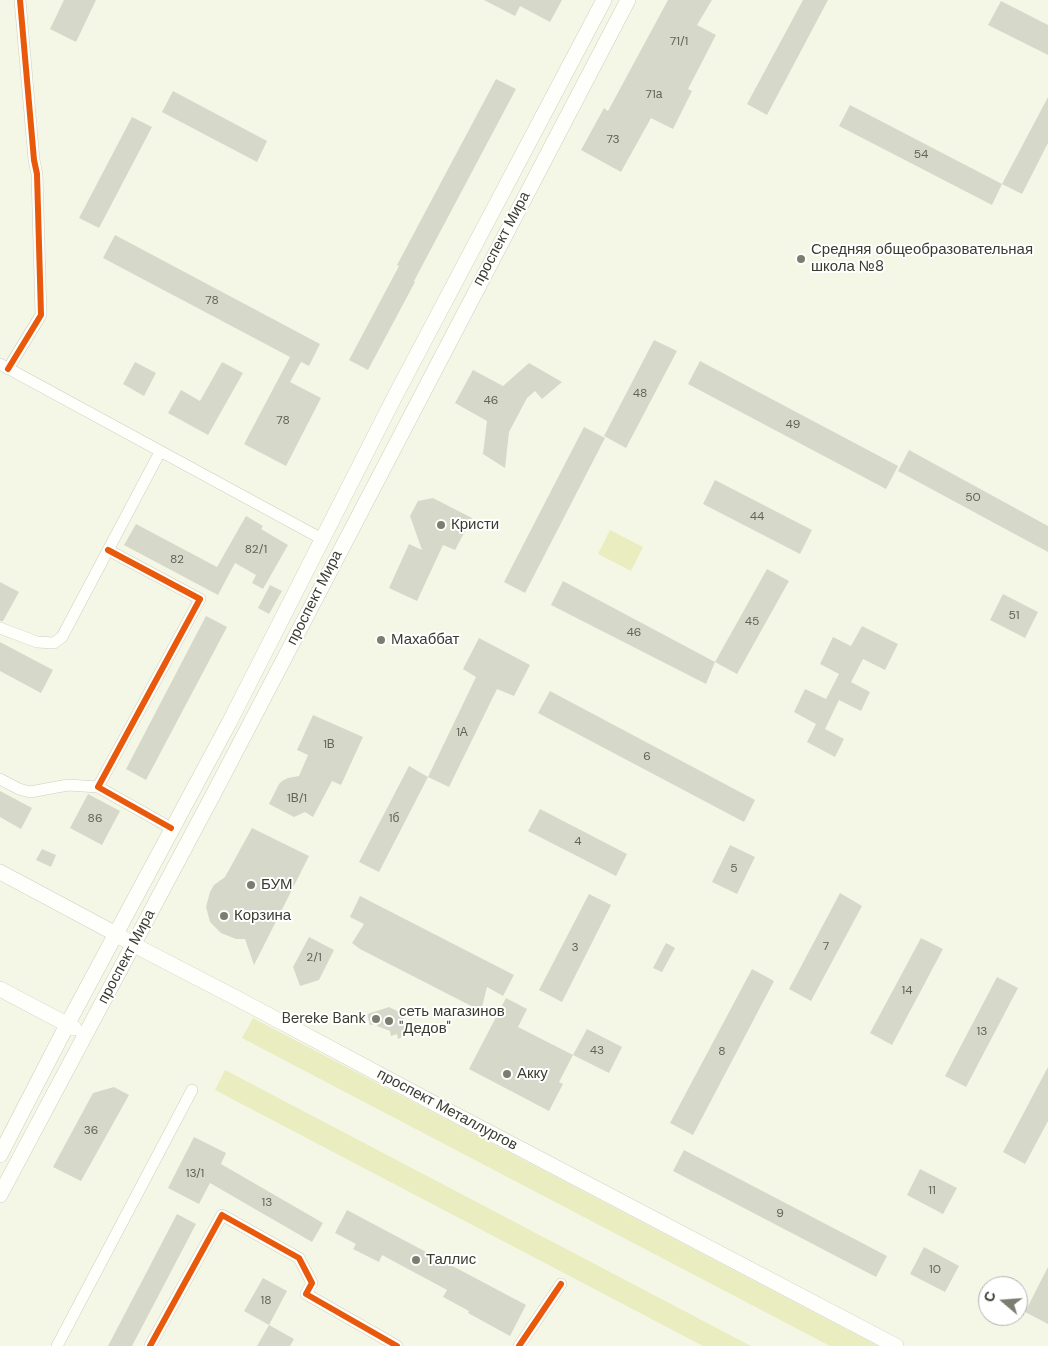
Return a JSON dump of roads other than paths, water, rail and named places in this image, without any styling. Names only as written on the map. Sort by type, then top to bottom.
[{"type":"main road","name":"проспект Мира","points":[[0,1154],[67,1024],[229,722],[393,400],[604,0]]},
{"type":"main road","name":"проспект Мира","points":[[0,1195],[214,793],[628,0]]},
{"type":"main road","points":[[214,793],[210,786],[210,774],[229,722]]},
{"type":"main road","name":"проспект Металлургов","points":[[0,872],[134,945],[896,1346]]},
{"type":"main road","points":[[0,989],[86,1035]]},
{"type":"street","points":[[20,0],[34,160],[37,174],[41,315],[4,367],[322,539]]},
{"type":"street","points":[[0,628],[37,642],[54,643],[62,637],[160,452]]},
{"type":"street","points":[[98,787],[200,599],[108,550]]},
{"type":"street","points":[[0,779],[19,789],[30,792],[68,785],[98,787],[171,828]]},
{"type":"street","points":[[57,1346],[192,1090]]},
{"type":"street","points":[[150,1346],[222,1215],[299,1258],[312,1284],[306,1294],[397,1346]]},
{"type":"street","points":[[519,1346],[561,1284]]},
{"type":"place","name":"Средняя общеобразовательная школа №8","points":[[801,259]]},
{"type":"place","name":"Кристи","points":[[441,525]]},
{"type":"place","name":"Махаббат","points":[[381,640]]},
{"type":"place","name":"БУМ","points":[[251,885]]},
{"type":"place","name":"Корзина","points":[[224,916]]},
{"type":"place","name":"Bereke Bank","points":[[376,1019]]},
{"type":"place","name":"сеть магазинов \"Дедов\"","points":[[389,1021]]},
{"type":"place","name":"Акку","points":[[507,1074]]},
{"type":"place","name":"Таллис","points":[[416,1260]]}]
